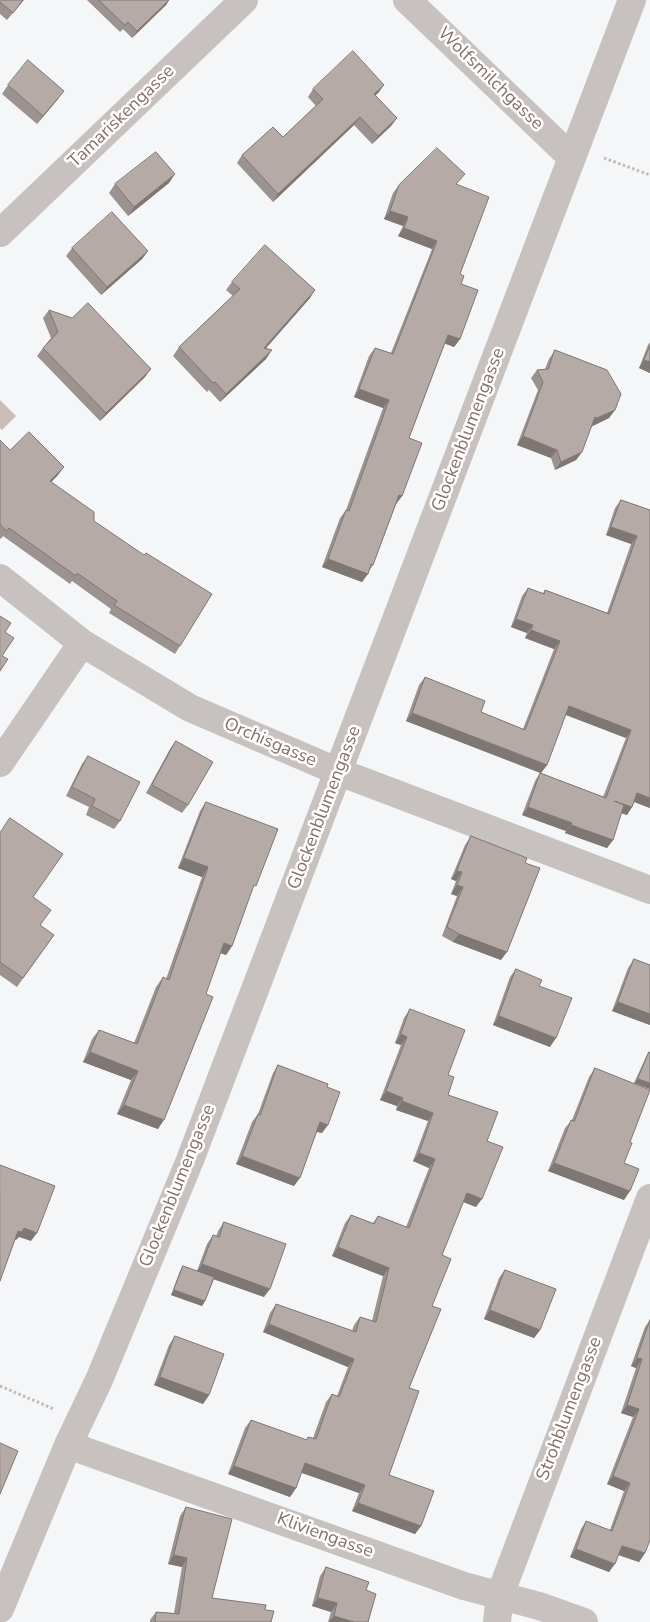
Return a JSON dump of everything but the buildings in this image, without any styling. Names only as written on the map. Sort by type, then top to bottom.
[{"type":"street","name":"Tamariskengasse","points":[[0,233],[244,0]]},
{"type":"street","name":"Wolfsmilchgasse","points":[[407,0],[574,153]]},
{"type":"street","name":"Glockenblumengasse","points":[[0,1609],[68,1445],[99,1380],[190,1160],[632,0]]},
{"type":"street","name":"Orchisgasse","points":[[0,578],[82,643],[190,708],[339,772],[650,890]]},
{"type":"street","points":[[0,763],[82,643]]},
{"type":"street","name":"Strohblumengasse","points":[[497,1622],[500,1595],[650,1198]]},
{"type":"street","name":"Kliviengasse","points":[[68,1445],[464,1586],[539,1606],[584,1622]]},
{"type":"path","points":[[574,153],[650,175]]},
{"type":"path","points":[[0,1386],[80,1420]]},
{"type":"shaded area","points":[[0,400],[16,416],[2,430],[0,428]]}]
